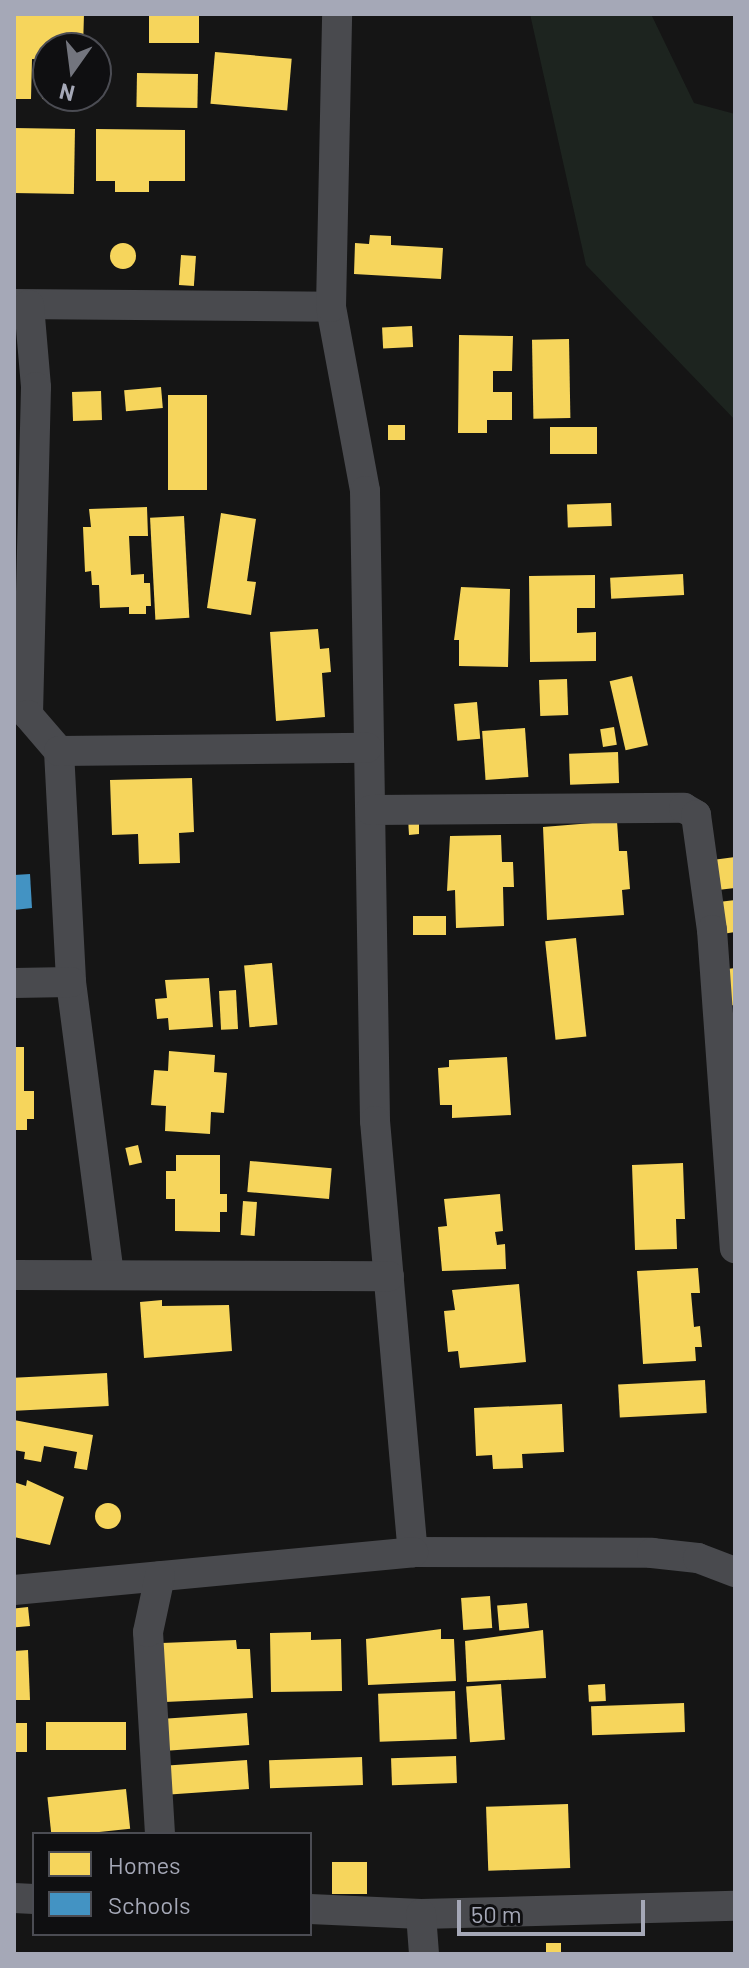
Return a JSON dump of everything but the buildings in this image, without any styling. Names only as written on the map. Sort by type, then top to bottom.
[{"type":"street","points":[[337,14],[331,307],[365,491],[375,1121],[413,1552]]},
{"type":"street","points":[[109,1273],[71,982],[59,751],[28,715],[36,387],[21,304],[331,307]]},
{"type":"street","points":[[59,751],[367,748]]},
{"type":"street","points":[[371,810],[684,808],[696,815],[727,1031],[735,1248]]},
{"type":"street","points":[[14,983],[71,982]]},
{"type":"street","points":[[14,1275],[389,1276]]},
{"type":"street","points":[[14,1590],[413,1552],[652,1553],[698,1558],[735,1572]]},
{"type":"street","points":[[160,1576],[148,1632],[160,1832]]},
{"type":"street","points":[[312,1909],[421,1914],[735,1906]]},
{"type":"street","points":[[421,1914],[424,1954]]},
{"type":"shaded area","points":[[530,14],[651,14],[694,103],[735,114],[735,420],[586,265]]}]
